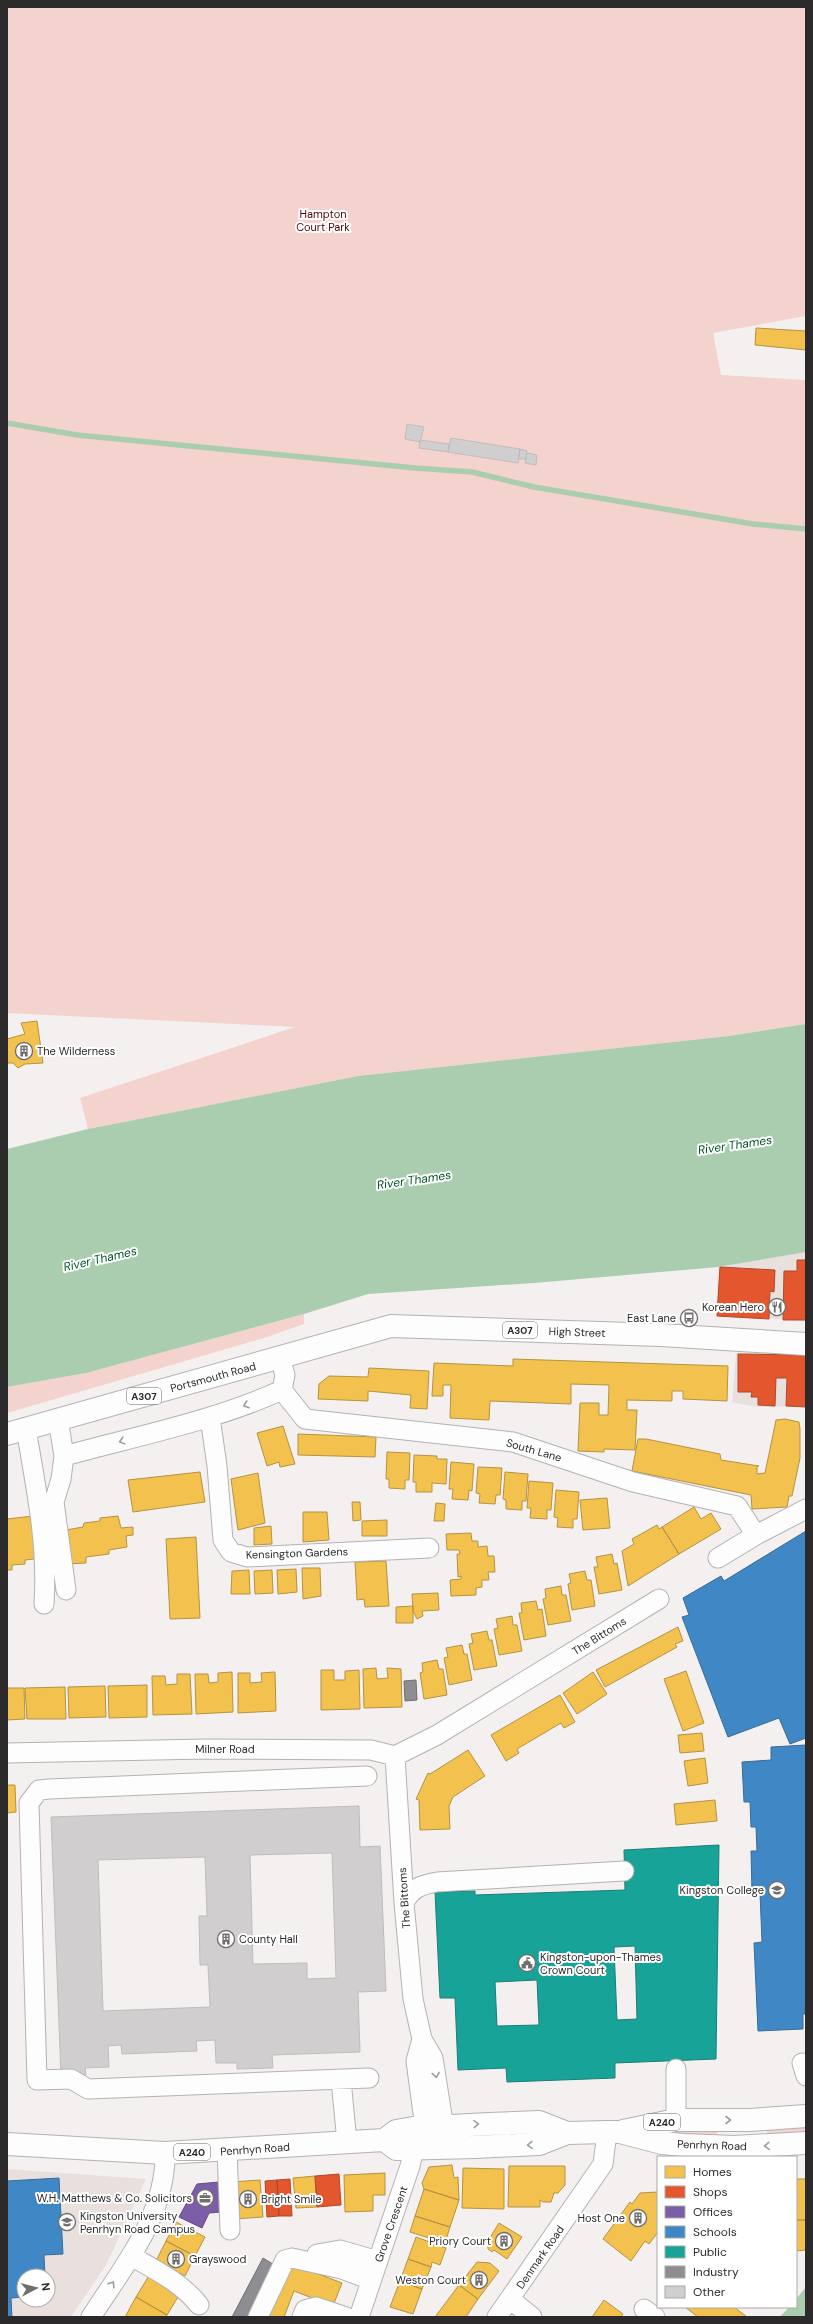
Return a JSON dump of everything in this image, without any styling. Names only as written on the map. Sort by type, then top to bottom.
[{"type":"main road","name":"High Street","points":[[280,1358],[395,1326],[661,1335],[806,1344]]},
{"type":"main road","name":"Portsmouth Road","points":[[17,1431],[280,1358]]},
{"type":"main road","name":"Penrhyn Road","points":[[7,2144],[165,2153],[384,2140],[396,2131],[428,2138],[540,2122],[567,2132],[613,2132],[676,2120],[750,2120],[806,2116]]},
{"type":"main road","name":"Penrhyn Road","points":[[613,2132],[662,2143],[683,2145],[734,2147],[806,2143]]},
{"type":"street","points":[[64,1456],[210,1417],[260,1400],[282,1390],[285,1375],[280,1358]]},
{"type":"street","name":"South Lane","points":[[282,1390],[304,1419],[513,1442],[633,1482],[737,1506],[756,1535]]},
{"type":"street","name":"Kensington Gardens","points":[[210,1417],[217,1466],[223,1540],[231,1552],[248,1557],[429,1548]]},
{"type":"street","points":[[58,1419],[64,1456],[61,1479],[54,1502],[66,1590]]},
{"type":"street","points":[[17,1431],[43,1530],[46,1568],[44,1604]]},
{"type":"street","points":[[718,1558],[756,1535],[806,1509]]},
{"type":"street","name":"The Bittoms","points":[[428,2138],[419,2093],[416,2061],[422,2039],[413,1999],[404,1903],[395,1756],[437,1735],[659,1599]]},
{"type":"street","name":"Milner Road","points":[[7,1753],[206,1749],[363,1750],[395,1756]]},
{"type":"street","points":[[368,1776],[49,1789],[39,1790],[29,1803],[37,2080],[71,2079],[88,2089],[368,2078]]},
{"type":"street","points":[[404,1903],[410,1892],[422,1885],[437,1882],[624,1871]]},
{"type":"street","points":[[676,2069],[676,2120]]},
{"type":"street","points":[[341,2080],[347,2142]]},
{"type":"street","name":"Denmark Road","points":[[497,2317],[603,2164],[613,2132]]},
{"type":"street","name":"Grove Crescent","points":[[359,2317],[410,2166],[428,2138]]},
{"type":"street","points":[[227,2150],[230,2230]]},
{"type":"street","points":[[94,2316],[131,2256],[156,2210],[162,2190],[165,2153]]},
{"type":"street","points":[[317,2254],[340,2250],[378,2261]]},
{"type":"street","points":[[131,2256],[168,2277],[190,2293],[199,2305]]},
{"type":"street","points":[[258,2317],[285,2260],[292,2258],[342,2269],[371,2280]]},
{"type":"street","points":[[510,2300],[532,2317]]},
{"type":"street","points":[[302,2317],[305,2310],[316,2307],[346,2317]]},
{"type":"shaded area","points":[[806,1252],[806,1321],[716,1315],[718,1267]]},
{"type":"shaded area","points":[[736,1353],[806,1353],[806,1406],[756,1407],[732,1402]]},
{"type":"shaded area","name":"Kingston University Penrhyn Road Campus","points":[[7,2169],[146,2179],[106,2265],[71,2317],[7,2317]]},
{"type":"green space","name":"Hampton Court Park","points":[[7,7],[806,7],[806,316],[713,333],[721,375],[806,380],[806,1024],[729,1036],[358,1076],[88,1129],[80,1098],[295,1027],[7,1013]]},
{"type":"green space","points":[[304,1314],[304,1324],[264,1338],[7,1413],[7,1387],[86,1373]]},
{"type":"green space","points":[[806,2127],[806,2134],[767,2135],[767,2128]]},
{"type":"green space","points":[[718,2129],[717,2136],[660,2135],[659,2131]]},
{"type":"water","name":"River Thames","points":[[806,1024],[806,1252],[718,1267],[534,1283],[368,1294],[304,1314],[86,1373],[7,1387],[7,1149],[88,1129],[358,1076],[729,1036]]},
{"type":"water","points":[[806,2287],[806,2317],[780,2317],[788,2308],[797,2308],[797,2298]]},
{"type":"building: Homes","points":[[756,328],[806,331],[806,350],[755,345]]},
{"type":"building: Homes","name":"The Wilderness","points":[[37,1021],[43,1063],[25,1064],[18,1068],[13,1063],[7,1063],[7,1039],[25,1034],[21,1023]]},
{"type":"building: Homes","points":[[513,1359],[728,1366],[727,1401],[683,1399],[683,1391],[672,1391],[672,1401],[627,1400],[627,1410],[637,1410],[635,1450],[604,1449],[604,1452],[578,1451],[580,1403],[599,1403],[599,1415],[608,1415],[609,1385],[571,1384],[571,1404],[490,1401],[489,1420],[450,1418],[451,1385],[443,1385],[443,1396],[432,1396],[434,1363],[513,1366]]},
{"type":"building: Homes","points":[[369,1368],[429,1371],[427,1409],[410,1408],[411,1395],[368,1391],[368,1401],[318,1399],[319,1384],[329,1376],[368,1377]]},
{"type":"building: Homes","points":[[785,1419],[799,1422],[800,1429],[800,1458],[792,1496],[789,1496],[787,1507],[752,1509],[751,1495],[632,1471],[638,1439],[646,1439],[720,1454],[721,1460],[759,1466],[757,1466],[757,1474],[765,1473],[776,1420]]},
{"type":"building: Homes","points":[[283,1426],[295,1464],[280,1467],[279,1462],[267,1466],[257,1433]]},
{"type":"building: Homes","points":[[298,1434],[376,1437],[375,1457],[298,1455]]},
{"type":"building: Homes","points":[[387,1452],[410,1453],[409,1480],[405,1480],[405,1489],[389,1488],[389,1479],[386,1479]]},
{"type":"building: Homes","points":[[414,1455],[437,1456],[437,1459],[447,1459],[446,1484],[432,1483],[432,1492],[416,1492],[416,1482],[413,1482]]},
{"type":"building: Homes","points":[[451,1462],[474,1464],[472,1491],[469,1490],[468,1500],[452,1499],[453,1489],[449,1489]]},
{"type":"building: Homes","points":[[478,1467],[502,1468],[500,1495],[496,1495],[495,1504],[479,1503],[480,1494],[476,1493]]},
{"type":"building: Homes","points":[[200,1472],[205,1502],[133,1512],[128,1480]]},
{"type":"building: Homes","points":[[505,1472],[528,1474],[526,1501],[522,1501],[522,1510],[506,1509],[506,1500],[503,1499]]},
{"type":"building: Homes","points":[[258,1473],[265,1523],[238,1530],[231,1479]]},
{"type":"building: Homes","points":[[529,1481],[553,1483],[551,1510],[547,1510],[547,1519],[530,1518],[531,1508],[527,1508]]},
{"type":"building: Homes","points":[[556,1490],[579,1492],[577,1519],[573,1519],[573,1528],[557,1527],[558,1518],[554,1517]]},
{"type":"building: Homes","points":[[607,1498],[610,1528],[583,1530],[580,1500]]},
{"type":"building: Homes","points":[[352,1502],[360,1502],[361,1520],[353,1521]]},
{"type":"building: Homes","points":[[436,1503],[445,1504],[444,1521],[434,1521]]},
{"type":"building: Homes","points":[[694,1507],[701,1519],[711,1513],[721,1529],[679,1554],[662,1527]]},
{"type":"building: Homes","points":[[303,1512],[327,1512],[329,1540],[303,1542]]},
{"type":"building: Homes","points":[[33,1516],[52,1557],[25,1560],[25,1564],[12,1565],[12,1570],[7,1570],[7,1519]]},
{"type":"building: Homes","points":[[118,1516],[121,1528],[133,1527],[133,1535],[126,1536],[127,1547],[109,1550],[109,1554],[86,1557],[86,1563],[66,1564],[66,1530],[83,1527],[84,1523],[100,1521],[100,1518]]},
{"type":"building: Homes","points":[[387,1520],[387,1536],[362,1536],[362,1521]]},
{"type":"building: Homes","points":[[657,1525],[659,1529],[662,1527],[679,1554],[628,1586],[622,1551],[634,1544],[632,1539]]},
{"type":"building: Homes","points":[[271,1526],[272,1544],[254,1545],[254,1528]]},
{"type":"building: Homes","points":[[471,1533],[472,1541],[478,1541],[478,1547],[487,1546],[488,1556],[494,1556],[495,1572],[488,1572],[489,1580],[482,1580],[482,1587],[476,1588],[476,1595],[451,1596],[450,1580],[461,1579],[461,1576],[458,1577],[457,1554],[460,1554],[459,1550],[447,1550],[446,1534]]},
{"type":"building: Homes","points":[[196,1537],[200,1618],[170,1619],[166,1539]]},
{"type":"building: Homes","points":[[612,1554],[614,1564],[617,1563],[622,1590],[599,1594],[594,1567],[598,1567],[596,1557]]},
{"type":"building: Homes","points":[[386,1561],[389,1606],[365,1607],[364,1599],[357,1600],[355,1562]]},
{"type":"building: Homes","points":[[302,1568],[320,1568],[321,1596],[303,1599]]},
{"type":"building: Homes","points":[[296,1569],[297,1592],[278,1594],[277,1570]]},
{"type":"building: Homes","points":[[249,1570],[250,1594],[231,1594],[232,1571]]},
{"type":"building: Homes","points":[[272,1570],[273,1593],[255,1594],[254,1571]]},
{"type":"building: Homes","points":[[585,1571],[587,1580],[591,1580],[595,1606],[572,1610],[568,1584],[571,1583],[569,1574]]},
{"type":"building: Homes","points":[[561,1586],[562,1595],[566,1595],[571,1621],[548,1625],[543,1599],[546,1598],[545,1589]]},
{"type":"building: Homes","points":[[438,1593],[439,1610],[422,1611],[423,1616],[417,1619],[413,1611],[412,1594]]},
{"type":"building: Homes","points":[[536,1601],[538,1610],[542,1609],[546,1636],[524,1640],[519,1613],[522,1613],[521,1603]]},
{"type":"building: Homes","points":[[413,1606],[413,1623],[396,1623],[396,1607]]},
{"type":"building: Homes","points":[[512,1616],[513,1625],[517,1625],[522,1651],[499,1655],[494,1629],[498,1628],[496,1619]]},
{"type":"building: Homes","points":[[678,1627],[683,1641],[675,1644],[677,1647],[605,1687],[596,1670]]},
{"type":"building: Homes","points":[[487,1631],[489,1640],[492,1640],[497,1666],[474,1670],[469,1644],[473,1643],[471,1634]]},
{"type":"building: Homes","points":[[462,1645],[464,1654],[467,1654],[472,1680],[449,1685],[444,1658],[448,1657],[446,1648]]},
{"type":"building: Homes","points":[[437,1660],[439,1669],[443,1669],[447,1695],[424,1699],[420,1673],[423,1672],[422,1663]]},
{"type":"building: Homes","points":[[376,1668],[377,1679],[388,1678],[387,1668],[401,1669],[402,1707],[364,1708],[363,1669]]},
{"type":"building: Homes","points":[[321,1670],[334,1670],[334,1680],[345,1680],[345,1671],[359,1670],[360,1709],[321,1710]]},
{"type":"building: Homes","points":[[686,1671],[704,1723],[683,1731],[664,1679]]},
{"type":"building: Homes","points":[[232,1672],[233,1712],[196,1714],[195,1674],[208,1674],[209,1683],[218,1682],[218,1673]]},
{"type":"building: Homes","points":[[275,1672],[276,1711],[238,1713],[238,1673],[250,1673],[250,1683],[262,1682],[261,1673]]},
{"type":"building: Homes","points":[[593,1672],[607,1694],[577,1714],[563,1693]]},
{"type":"building: Homes","points":[[177,1674],[190,1674],[192,1714],[153,1715],[152,1676],[165,1676],[166,1685],[177,1684]]},
{"type":"building: Homes","points":[[147,1685],[147,1717],[109,1718],[108,1686]]},
{"type":"building: Homes","points":[[105,1686],[106,1717],[69,1718],[68,1687]]},
{"type":"building: Homes","points":[[65,1687],[66,1719],[27,1719],[25,1688]]},
{"type":"building: Homes","points":[[7,1688],[24,1688],[25,1719],[7,1720]]},
{"type":"building: Homes","points":[[560,1695],[575,1722],[564,1728],[561,1723],[517,1749],[519,1753],[506,1761],[491,1735]]},
{"type":"building: Homes","points":[[702,1733],[704,1751],[680,1753],[678,1735]]},
{"type":"building: Homes","points":[[468,1750],[485,1776],[453,1797],[449,1806],[450,1829],[420,1830],[419,1800],[416,1799],[428,1773],[430,1774]]},
{"type":"building: Homes","points":[[705,1758],[708,1783],[688,1786],[684,1761]]},
{"type":"building: Homes","points":[[7,1785],[15,1785],[16,1812],[7,1813]]},
{"type":"building: Homes","points":[[715,1800],[717,1821],[676,1825],[674,1804]]},
{"type":"building: Homes","points":[[452,2165],[454,2178],[458,2177],[459,2200],[424,2189],[422,2183],[429,2167]]},
{"type":"building: Homes","points":[[509,2166],[565,2166],[565,2185],[558,2193],[554,2193],[551,2202],[543,2202],[540,2200],[540,2207],[508,2207]]},
{"type":"building: Homes","points":[[463,2168],[504,2169],[504,2209],[462,2208]]},
{"type":"building: Homes","points":[[385,2173],[385,2195],[373,2195],[373,2211],[345,2212],[344,2175]]},
{"type":"building: Homes","points":[[315,2176],[317,2207],[296,2208],[293,2178]]},
{"type":"building: Homes","points":[[797,2179],[806,2179],[806,2220],[797,2220]]},
{"type":"building: Homes","name":"Bright Smile","points":[[260,2180],[263,2217],[235,2219],[232,2182]]},
{"type":"building: Homes","points":[[424,2189],[459,2200],[450,2227],[415,2216]]},
{"type":"building: Homes","name":"Host One","points":[[657,2192],[657,2233],[649,2244],[645,2241],[631,2261],[603,2239],[630,2202],[632,2204],[640,2193]]},
{"type":"building: Homes","points":[[415,2216],[450,2227],[445,2243],[410,2232]]},
{"type":"building: Homes","points":[[797,2220],[806,2220],[806,2250],[797,2251]]},
{"type":"building: Homes","points":[[176,2222],[205,2237],[195,2256],[166,2241]]},
{"type":"building: Homes","name":"Priory Court","points":[[499,2223],[522,2237],[507,2259],[494,2250],[492,2252],[488,2249],[488,2241]]},
{"type":"building: Homes","name":"Weston Court","points":[[416,2237],[446,2248],[440,2265],[432,2262],[431,2267],[408,2259]]},
{"type":"building: Homes","name":"Grayswood","points":[[166,2241],[195,2256],[185,2276],[156,2261]]},
{"type":"building: Homes","name":"Weston Court","points":[[408,2259],[431,2267],[422,2289],[400,2281]]},
{"type":"building: Homes","name":"Weston Court","points":[[477,2262],[490,2263],[499,2271],[478,2299],[459,2285]]},
{"type":"building: Homes","points":[[290,2263],[342,2283],[333,2306],[294,2291],[284,2317],[268,2317]]},
{"type":"building: Homes","points":[[150,2274],[181,2292],[167,2315],[136,2297]]},
{"type":"building: Homes","name":"Weston Court","points":[[400,2281],[422,2289],[413,2314],[390,2307]]},
{"type":"building: Homes","name":"Weston Court","points":[[459,2285],[478,2299],[466,2317],[435,2317]]},
{"type":"building: Homes","points":[[136,2297],[167,2315],[166,2317],[125,2317]]},
{"type":"building: Homes","points":[[604,2300],[623,2314],[621,2317],[592,2317]]},
{"type":"building: Homes","points":[[686,2308],[735,2308],[747,2317],[698,2317]]},
{"type":"building: Shops","points":[[797,1260],[806,1260],[806,1320],[783,1320],[784,1271],[797,1271]]},
{"type":"building: Shops","points":[[720,1267],[775,1270],[774,1292],[770,1291],[769,1319],[717,1316]]},
{"type":"building: Shops","points":[[738,1354],[806,1355],[806,1407],[786,1406],[787,1378],[776,1378],[775,1406],[758,1405],[758,1397],[751,1397],[752,1392],[738,1392]]},
{"type":"building: Shops","points":[[339,2174],[341,2205],[317,2207],[315,2176]]},
{"type":"building: Shops","points":[[290,2179],[292,2216],[279,2216],[277,2180]]},
{"type":"building: Shops","points":[[277,2180],[279,2216],[267,2217],[265,2181]]},
{"type":"building: Offices","name":"W.H. Matthews & Co. Solicitors","points":[[219,2182],[221,2212],[209,2213],[202,2228],[179,2217],[197,2184]]},
{"type":"building: Schools","points":[[806,1531],[806,1738],[790,1744],[779,1718],[728,1737],[682,1617],[689,1615],[683,1598],[721,1576],[724,1581]]},
{"type":"building: Schools","points":[[806,1745],[806,2014],[803,2014],[803,2029],[758,2031],[754,1943],[762,1942],[760,1893],[752,1893],[751,1851],[757,1851],[756,1827],[751,1827],[750,1802],[744,1802],[742,1762],[771,1760],[771,1747]]},
{"type":"building: Schools","points":[[59,2178],[63,2254],[44,2255],[45,2268],[16,2268],[16,2298],[11,2298],[12,2317],[7,2317],[7,2181]]},
{"type":"building: Public","name":"Kingston-upon-Thames Crown Court","points":[[719,1845],[716,2059],[615,2063],[615,2078],[507,2082],[506,2068],[458,2070],[455,1998],[440,1998],[435,1892],[475,1891],[475,1895],[625,1890],[624,1850]],"holes":[[[635,1946],[637,2019],[617,2020],[614,1947]],[[537,1980],[539,2025],[497,2026],[495,1982]]]},
{"type":"building: Industry","points":[[416,1680],[417,1700],[405,1701],[404,1681]]},
{"type":"building: Industry","points":[[263,2258],[276,2266],[249,2317],[232,2317]]},
{"type":"building: Other","points":[[407,424],[424,427],[420,442],[405,439]]},
{"type":"building: Other","points":[[451,438],[520,449],[518,463],[448,452]]},
{"type":"building: Other","points":[[420,440],[449,444],[448,452],[419,448]]},
{"type":"building: Other","points":[[520,449],[527,451],[526,459],[518,459]]},
{"type":"building: Other","points":[[527,453],[537,455],[536,465],[525,463]]},
{"type":"building: Other","name":"County Hall","points":[[359,1806],[360,1847],[380,1846],[386,1991],[358,1992],[360,2052],[272,2055],[273,2068],[237,2069],[237,2063],[216,2063],[215,2040],[196,2041],[197,2051],[122,2054],[121,2045],[108,2046],[109,2067],[85,2068],[86,2075],[61,2076],[51,1817]],"holes":[[[332,1853],[336,1978],[307,1979],[307,1963],[253,1964],[250,1855]],[[205,1857],[207,1916],[199,1916],[200,1965],[208,1965],[210,2007],[103,2011],[98,1860]]]},
{"type":"waterway","points":[[7,423],[77,435],[415,468],[472,472],[534,487],[753,524],[806,529]]},
{"type":"place","name":"The Wilderness","points":[[24,1051]]},
{"type":"place","name":"Korean Hero","points":[[777,1307]]},
{"type":"place","name":"East Lane","points":[[689,1318]]},
{"type":"place","name":"Kingston College","points":[[777,1890]]},
{"type":"place","name":"County Hall","points":[[226,1939]]},
{"type":"place","name":"Kingston-upon-Thames Crown Court","points":[[527,1963]]},
{"type":"place","name":"W.H. Matthews & Co. Solicitors","points":[[205,2198]]},
{"type":"place","name":"Bright Smile","points":[[248,2199]]},
{"type":"place","name":"Host One","points":[[638,2218]]},
{"type":"place","name":"Kingston University Penrhyn Road Campus","points":[[67,2222]]},
{"type":"place","name":"Priory Court","points":[[504,2241]]},
{"type":"place","name":"Grayswood","points":[[176,2259]]},
{"type":"place","name":"Weston Court","points":[[479,2280]]}]
